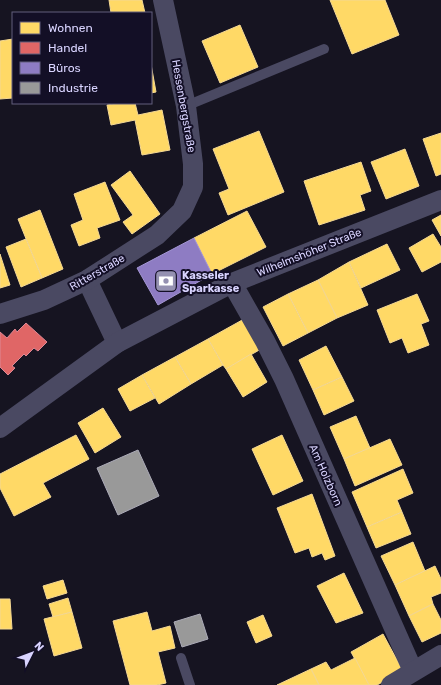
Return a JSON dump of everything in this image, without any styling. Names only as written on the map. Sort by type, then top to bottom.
[{"type":"street","name":"Hessenbergstraße","points":[[163,0],[186,106],[193,164],[193,187],[182,211]]},
{"type":"street","name":"Wilhelmshöher Straße","points":[[0,428],[117,342],[232,283],[441,200]]},
{"type":"street","name":"Ritterstraße","points":[[0,314],[44,300],[87,280],[157,235],[182,211]]},
{"type":"street","points":[[87,280],[117,342]]},
{"type":"street","name":"Am Holzborn","points":[[232,283],[265,341],[284,379],[413,671]]},
{"type":"street","points":[[391,685],[441,655]]},
{"type":"lane","points":[[186,106],[324,49]]},
{"type":"lane","points":[[181,658],[190,685]]},
{"type":"building: Wohnen","points":[[109,0],[142,0],[145,12],[111,12]]},
{"type":"building: Wohnen","points":[[330,0],[385,0],[399,35],[352,54]]},
{"type":"building: Wohnen","points":[[240,25],[258,67],[220,83],[202,41]]},
{"type":"building: Wohnen","points":[[12,39],[12,98],[0,99],[0,41]]},
{"type":"building: Wohnen","points":[[152,70],[156,92],[152,93]]},
{"type":"building: Wohnen","points":[[135,104],[138,115],[162,110],[170,150],[142,155],[135,120],[111,125],[107,105]]},
{"type":"building: Wohnen","points":[[259,131],[284,192],[228,215],[219,193],[229,189],[213,149]]},
{"type":"building: Wohnen","points":[[441,133],[441,174],[436,176],[423,139]]},
{"type":"building: Wohnen","points":[[405,149],[419,186],[386,199],[371,162]]},
{"type":"building: Wohnen","points":[[361,162],[371,191],[360,195],[365,210],[319,225],[304,181]]},
{"type":"building: Wohnen","points":[[130,171],[160,214],[132,234],[123,222],[133,215],[111,185]]},
{"type":"building: Wohnen","points":[[105,182],[120,220],[97,228],[100,238],[79,246],[71,225],[83,220],[74,194]]},
{"type":"building: Wohnen","points":[[40,210],[63,269],[42,278],[18,219]]},
{"type":"building: Wohnen","points":[[247,211],[266,247],[212,274],[194,238]]},
{"type":"building: Wohnen","points":[[441,215],[441,236],[432,220]]},
{"type":"building: Wohnen","points":[[433,234],[441,247],[441,262],[422,272],[409,248]]},
{"type":"building: Wohnen","points":[[26,239],[42,278],[21,287],[6,247]]},
{"type":"building: Wohnen","points":[[387,244],[400,270],[361,288],[349,262]]},
{"type":"building: Wohnen","points":[[0,254],[10,285],[0,288]]},
{"type":"building: Wohnen","points":[[349,262],[368,305],[337,318],[318,280]]},
{"type":"building: Wohnen","points":[[318,280],[337,318],[308,333],[288,294]]},
{"type":"building: Wohnen","points":[[288,294],[308,333],[283,346],[263,307]]},
{"type":"building: Wohnen","points":[[417,294],[429,321],[421,324],[429,345],[408,353],[402,338],[390,343],[377,310]]},
{"type":"building: Wohnen","points":[[244,319],[261,349],[226,369],[208,339]]},
{"type":"building: Wohnen","points":[[208,339],[223,365],[191,384],[175,357]]},
{"type":"building: Wohnen","points":[[326,346],[342,377],[313,390],[299,360]]},
{"type":"building: Wohnen","points":[[251,354],[267,382],[243,397],[226,369]]},
{"type":"building: Wohnen","points":[[175,357],[191,384],[159,404],[142,375]]},
{"type":"building: Wohnen","points":[[142,375],[155,398],[130,411],[118,389]]},
{"type":"building: Wohnen","points":[[342,377],[354,401],[324,415],[313,390]]},
{"type":"building: Wohnen","points":[[103,408],[121,437],[95,453],[78,423]]},
{"type":"building: Wohnen","points":[[356,416],[370,448],[344,459],[330,427]]},
{"type":"building: Wohnen","points":[[76,435],[89,459],[43,483],[51,497],[14,516],[0,488],[0,474]]},
{"type":"building: Wohnen","points":[[282,435],[303,481],[273,495],[252,449]]},
{"type":"building: Wohnen","points":[[390,439],[402,465],[355,486],[344,459]]},
{"type":"building: Wohnen","points":[[403,469],[413,493],[397,500],[402,512],[367,527],[352,492]]},
{"type":"building: Wohnen","points":[[312,494],[335,556],[325,560],[322,553],[312,557],[309,548],[295,553],[277,508]]},
{"type":"building: Wohnen","points":[[402,512],[411,534],[376,548],[367,527]]},
{"type":"building: Wohnen","points":[[413,542],[425,571],[395,585],[381,556]]},
{"type":"building: Wohnen","points":[[435,566],[441,579],[441,593],[431,597],[433,604],[409,616],[395,585]]},
{"type":"building: Wohnen","points":[[344,573],[363,613],[336,623],[317,586]]},
{"type":"building: Wohnen","points":[[63,580],[67,593],[47,599],[43,586]]},
{"type":"building: Wohnen","points":[[68,598],[72,612],[53,617],[49,604]]},
{"type":"building: Wohnen","points":[[0,599],[10,599],[12,629],[0,629]]},
{"type":"building: Wohnen","points":[[433,604],[441,620],[441,633],[422,642],[409,616]]},
{"type":"building: Wohnen","points":[[72,612],[82,648],[54,656],[44,619]]},
{"type":"building: Wohnen","points":[[147,612],[152,631],[170,626],[175,648],[158,652],[166,683],[157,685],[130,685],[113,621]]},
{"type":"building: Wohnen","points":[[263,615],[272,636],[256,643],[247,622]]},
{"type":"building: Wohnen","points":[[383,634],[403,671],[377,685],[369,685],[351,652]]},
{"type":"building: Wohnen","points":[[355,658],[369,685],[319,685],[311,669],[326,662],[331,670]]},
{"type":"building: Wohnen","points":[[311,669],[319,685],[277,685]]},
{"type":"building: Handel","points":[[26,323],[47,342],[38,351],[34,348],[26,356],[24,354],[12,366],[15,368],[8,375],[0,367],[0,332],[7,338],[15,329],[17,332]]},
{"type":"building: Büros","points":[[194,238],[212,274],[158,305],[137,268]]},
{"type":"building: Industrie","points":[[138,450],[159,496],[118,515],[97,468]]},
{"type":"building: Industrie","points":[[200,614],[208,639],[182,647],[174,622]]},
{"type":"place","name":"Kasseler Sparkasse","points":[[166,281]]}]
